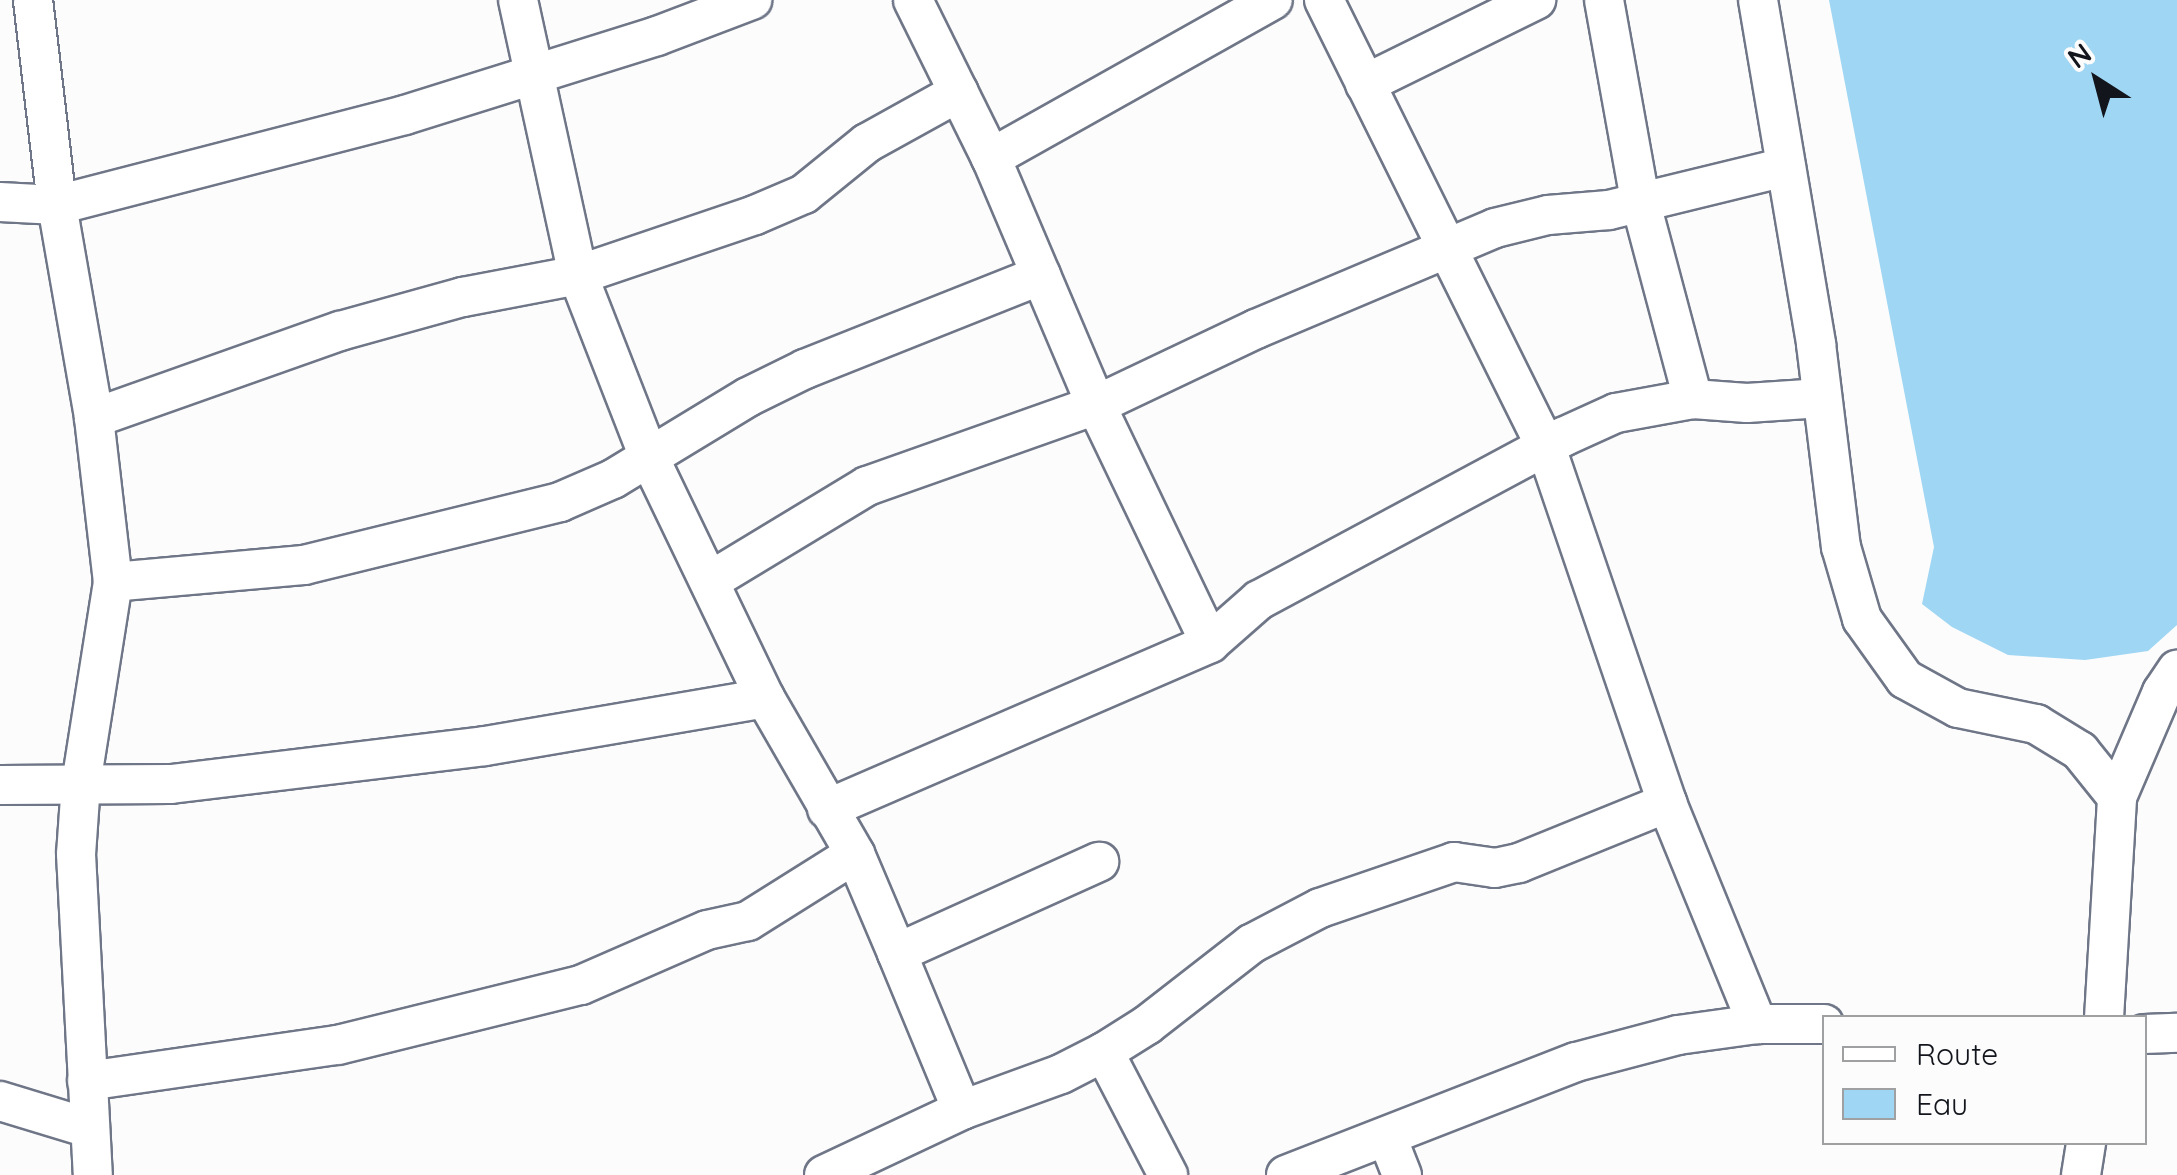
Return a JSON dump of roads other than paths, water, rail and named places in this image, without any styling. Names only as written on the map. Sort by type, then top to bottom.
[{"type":"street","points":[[33,0],[57,204],[94,418],[113,582],[81,783],[76,854],[92,1175]]},
{"type":"street","points":[[518,0],[531,75],[578,275],[648,455],[765,698],[855,854],[962,1110]]},
{"type":"street","points":[[0,202],[57,204],[405,114],[657,36],[752,0]]},
{"type":"street","points":[[913,0],[990,158],[1096,405],[1210,643]]},
{"type":"street","points":[[990,158],[1273,0]]},
{"type":"street","points":[[1324,0],[1450,246],[1546,447],[1668,803],[1757,1024]]},
{"type":"street","points":[[1365,84],[1536,0]]},
{"type":"street","points":[[1604,0],[1640,200],[1694,399]]},
{"type":"street","points":[[1758,0],[1842,547],[1862,619],[1906,679],[1958,708],[2036,724],[2080,751],[2117,797]]},
{"type":"street","points":[[94,418],[340,331],[463,296],[578,275],[804,194],[867,144],[959,92]]},
{"type":"street","points":[[710,580],[867,486],[1096,405],[1256,329],[1450,246],[1512,224],[1609,210],[1786,167]]},
{"type":"street","points":[[113,582],[304,565],[560,502],[613,480],[648,455],[805,369],[1041,275]]},
{"type":"street","points":[[827,809],[1210,643],[1259,600],[1616,413],[1694,399],[1747,403],[1822,398]]},
{"type":"street","points":[[2104,1015],[2117,797],[2162,692],[2177,670]]},
{"type":"street","points":[[0,785],[171,784],[390,758],[680,715],[765,698]]},
{"type":"street","points":[[824,1175],[962,1110],[1061,1074],[1104,1052],[1148,1025],[1251,944],[1320,908],[1454,862],[1494,868],[1519,863],[1668,803]]},
{"type":"street","points":[[86,1081],[338,1045],[581,985],[707,930],[748,921],[855,854]]},
{"type":"street","points":[[896,953],[1099,862]]},
{"type":"street","points":[[1286,1175],[1576,1062],[1678,1036],[1757,1024],[1822,1024]]},
{"type":"street","points":[[2147,1034],[2177,1032]]},
{"type":"street","points":[[1104,1052],[1168,1175]]},
{"type":"street","points":[[0,1101],[89,1128]]},
{"type":"street","points":[[1387,1136],[1402,1175]]},
{"type":"street","points":[[2081,1175],[2086,1145]]},
{"type":"water","points":[[1829,0],[2177,0],[2177,625],[2148,651],[2085,660],[2008,655],[1952,627],[1922,604],[1934,547]]}]
